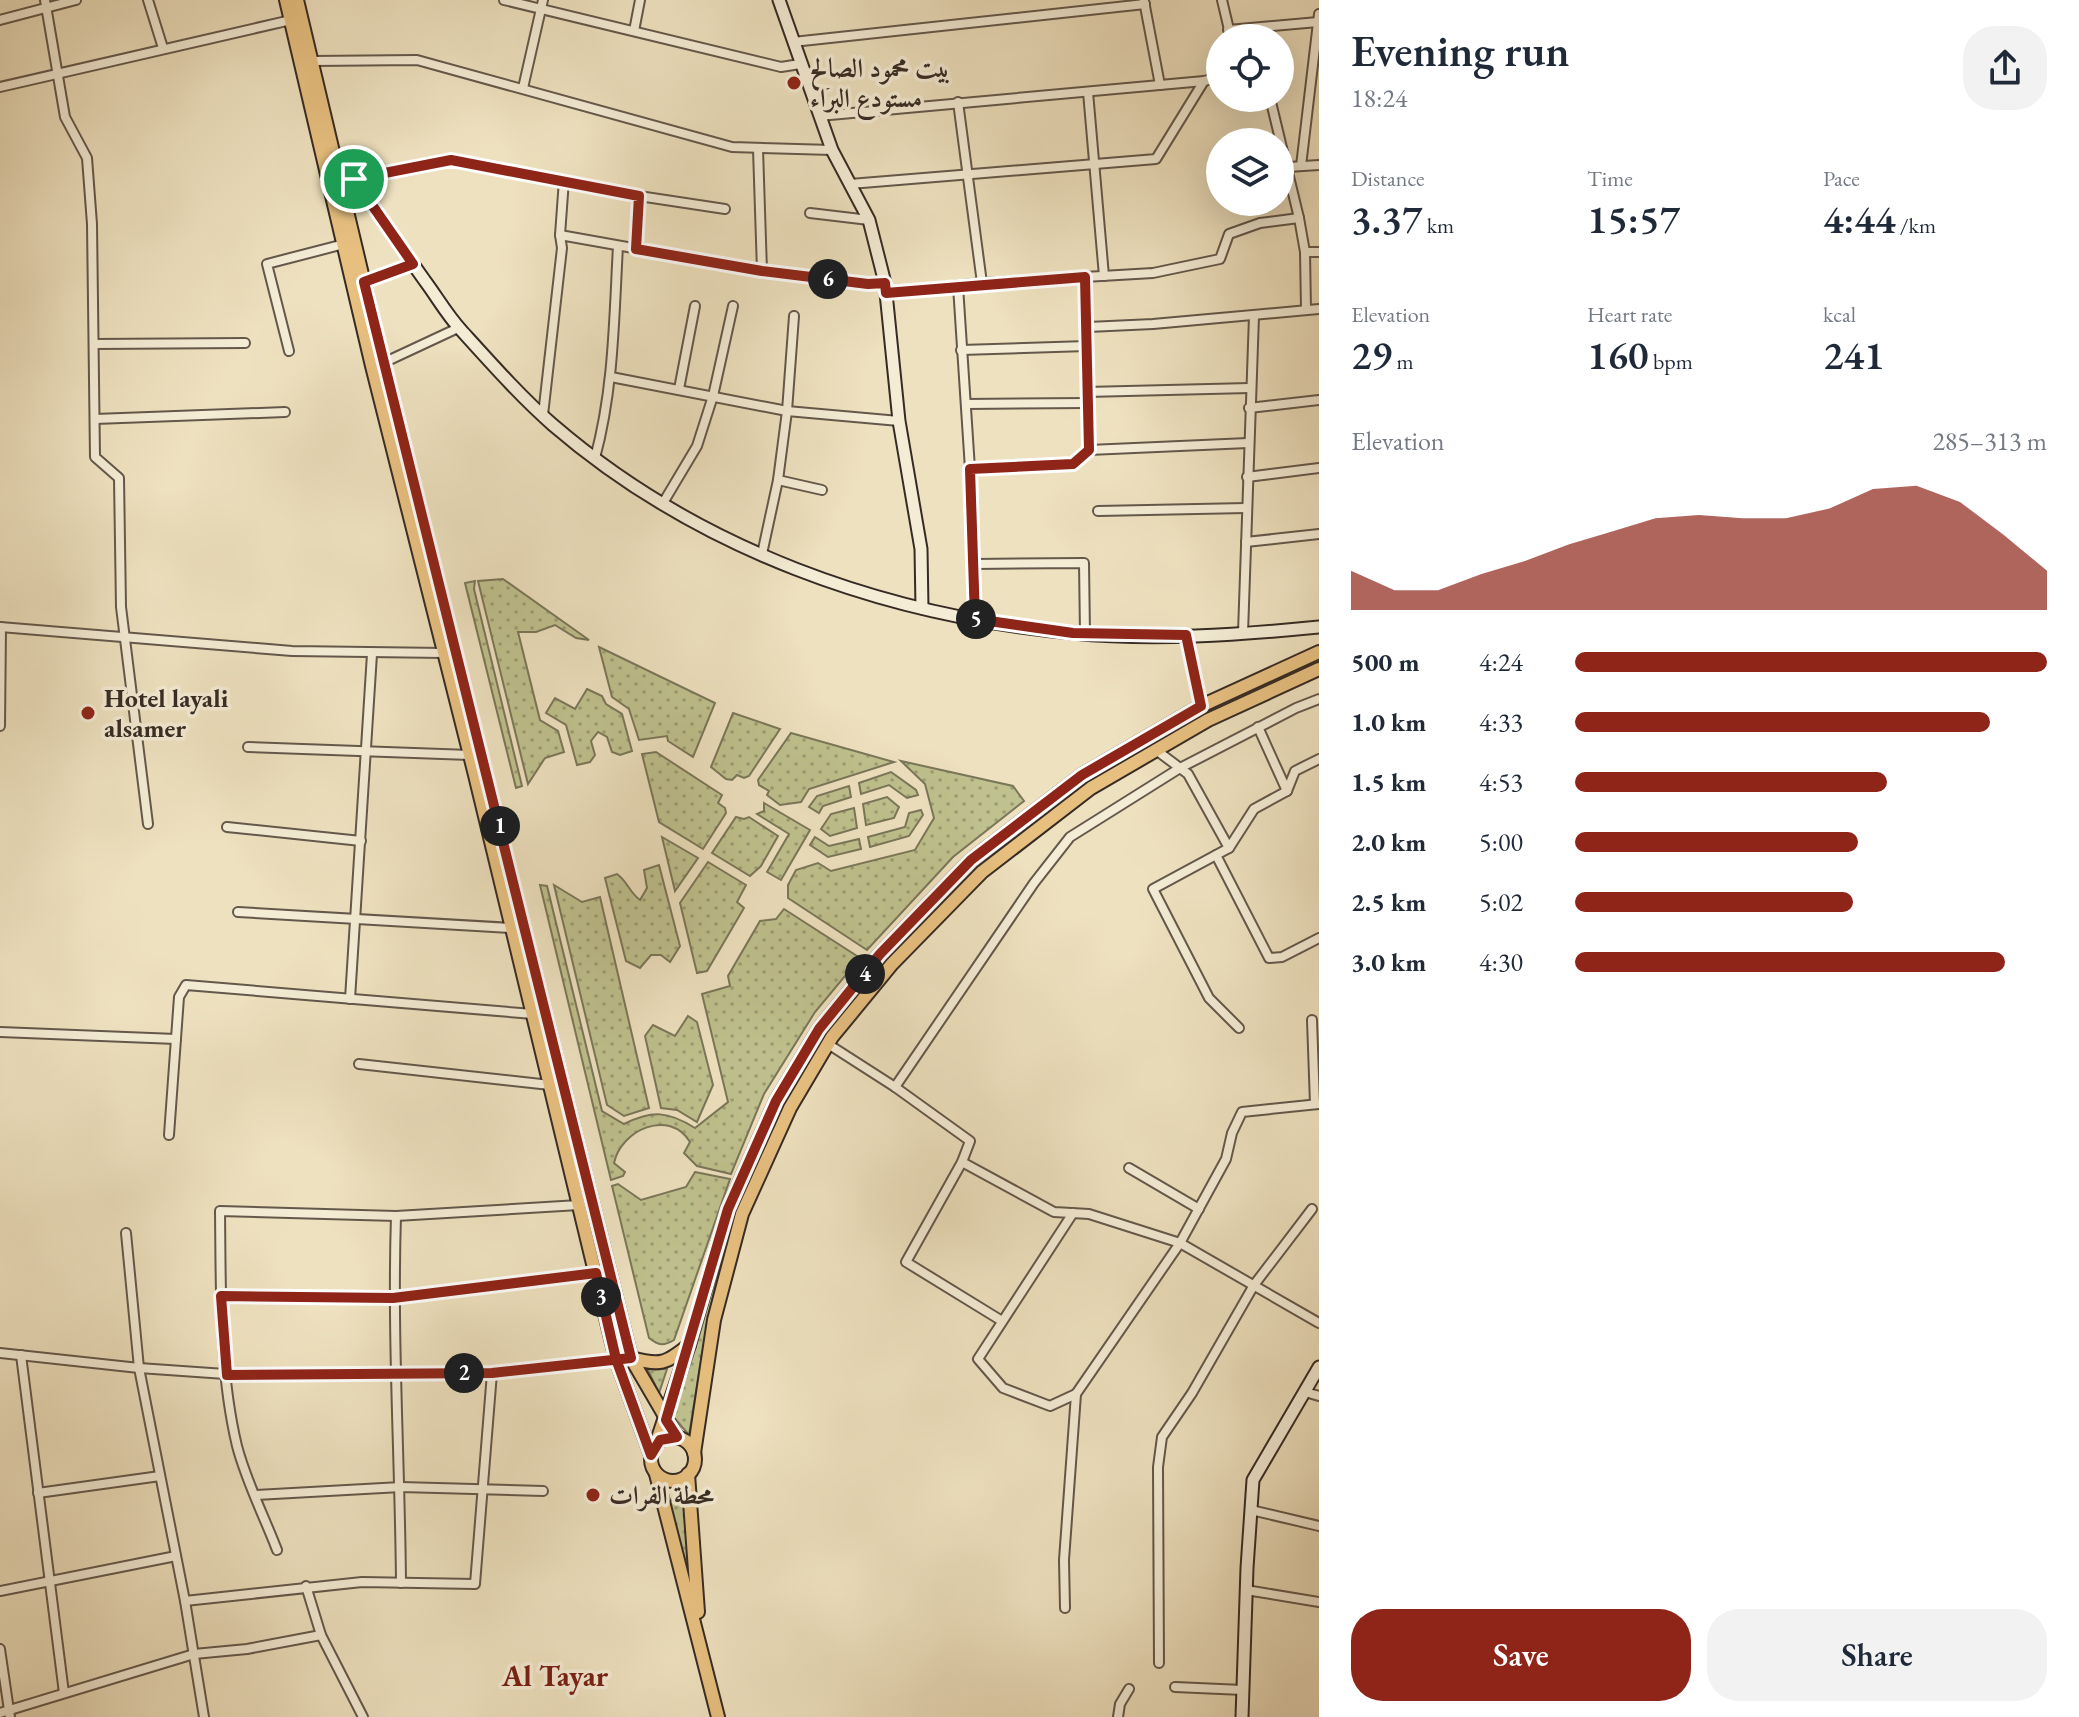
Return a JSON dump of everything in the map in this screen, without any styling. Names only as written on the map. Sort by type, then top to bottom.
[{"type":"main road","points":[[286,0],[616,1359],[653,1450]]},
{"type":"main road","points":[[297,0],[383,363],[631,1358],[677,1437],[688,1443],[694,1453]]},
{"type":"main road","points":[[779,0],[832,150],[869,220],[885,288],[899,421],[921,549],[922,608]]},
{"type":"main road","points":[[335,153],[458,328],[543,415],[595,458],[627,482],[696,523],[793,569],[861,594],[975,619],[1085,634],[1186,635],[1319,627]]},
{"type":"main road","points":[[718,1717],[700,1639],[651,1462],[728,1209],[776,1101],[819,1029],[880,954],[971,860],[1082,775],[1201,706],[1319,652]]},
{"type":"main road","points":[[656,1474],[676,1481],[688,1474],[694,1464],[714,1320],[742,1214],[790,1108],[828,1044],[892,964],[982,872],[1091,788],[1208,720],[1319,669]]},
{"type":"main road","points":[[631,1358],[661,1363],[671,1360],[689,1345]]},
{"type":"main road","points":[[1242,1717],[1253,1480],[1319,1367]]},
{"type":"main road","points":[[653,1450],[666,1438],[677,1437]]},
{"type":"main road","points":[[688,1474],[700,1639]]},
{"type":"street","points":[[0,20],[46,4],[76,0]]},
{"type":"street","points":[[148,0],[163,48]]},
{"type":"street","points":[[504,0],[542,4],[634,31],[781,67],[800,64]]},
{"type":"street","points":[[634,31],[640,0]]},
{"type":"street","points":[[1222,0],[1227,24]]},
{"type":"street","points":[[793,42],[1145,2],[1160,85]]},
{"type":"street","points":[[46,4],[65,117],[87,158],[92,224],[95,457],[119,478],[121,607],[148,824]]},
{"type":"street","points":[[523,88],[542,4]]},
{"type":"street","points":[[1285,24],[1318,18],[1301,166]]},
{"type":"street","points":[[0,87],[291,20]]},
{"type":"street","points":[[313,61],[417,60],[732,147],[832,150]]},
{"type":"street","points":[[819,116],[1204,81]]},
{"type":"street","points":[[850,184],[1156,159],[1204,81]]},
{"type":"street","points":[[1088,92],[1104,276]]},
{"type":"street","points":[[958,102],[982,283]]},
{"type":"street","points":[[758,149],[762,271]]},
{"type":"street","points":[[354,179],[451,160],[725,209]]},
{"type":"street","points":[[1294,167],[1319,165]]},
{"type":"street","points":[[543,415],[562,248],[564,180]]},
{"type":"street","points":[[1294,195],[1305,252],[1306,309]]},
{"type":"street","points":[[636,249],[639,196]]},
{"type":"street","points":[[810,213],[869,220]]},
{"type":"street","points":[[560,235],[762,271],[885,288],[1153,273],[1220,259],[1229,234],[1260,223],[1299,218]]},
{"type":"street","points":[[289,351],[267,264],[344,244]]},
{"type":"street","points":[[595,458],[606,417],[611,377],[618,246]]},
{"type":"street","points":[[1305,252],[1319,252]]},
{"type":"street","points":[[364,282],[413,264]]},
{"type":"street","points":[[1085,277],[1089,450]]},
{"type":"street","points":[[958,286],[975,564],[975,619]]},
{"type":"street","points":[[679,389],[695,306]]},
{"type":"street","points":[[663,503],[697,446],[713,396],[733,306]]},
{"type":"street","points":[[1088,327],[1319,309]]},
{"type":"street","points":[[762,554],[778,480],[794,316]]},
{"type":"street","points":[[1243,633],[1254,316]]},
{"type":"street","points":[[383,363],[458,328]]},
{"type":"street","points":[[94,344],[245,343]]},
{"type":"street","points":[[961,350],[1087,346]]},
{"type":"street","points":[[611,377],[787,411],[899,421]]},
{"type":"street","points":[[1086,392],[1250,388]]},
{"type":"street","points":[[1249,408],[1319,400]]},
{"type":"street","points":[[966,404],[1087,403]]},
{"type":"street","points":[[95,419],[285,412]]},
{"type":"street","points":[[970,469],[1073,464],[1089,450],[1248,443]]},
{"type":"street","points":[[1247,477],[1319,468]]},
{"type":"street","points":[[778,480],[822,490]]},
{"type":"street","points":[[1098,511],[1246,508]]},
{"type":"street","points":[[1246,542],[1319,534]]},
{"type":"street","points":[[975,564],[1084,563],[1085,634]]},
{"type":"street","points":[[0,726],[0,627],[292,651],[445,653]]},
{"type":"street","points":[[1186,635],[1201,706]]},
{"type":"street","points":[[350,999],[372,654]]},
{"type":"street","points":[[895,1087],[1034,883],[1070,837],[1180,768],[1319,699]]},
{"type":"street","points":[[1258,727],[1287,791]]},
{"type":"street","points":[[248,747],[470,755]]},
{"type":"street","points":[[1156,750],[1188,774],[1229,848]]},
{"type":"street","points":[[1239,1028],[1209,998],[1153,889],[1229,848],[1254,809],[1287,791],[1295,771],[1319,759]]},
{"type":"street","points":[[227,827],[361,841]]},
{"type":"street","points":[[1216,855],[1269,958],[1282,957],[1319,938]]},
{"type":"street","points":[[238,912],[512,928]]},
{"type":"street","points":[[169,1135],[179,997],[186,985],[533,1014]]},
{"type":"street","points":[[1065,1608],[1064,1560],[1076,1394],[1180,1243],[1226,1159],[1232,1133],[1242,1112],[1317,1104],[1312,1020]]},
{"type":"street","points":[[0,1032],[176,1039]]},
{"type":"street","points":[[828,1044],[970,1141],[962,1162],[906,1262],[1002,1321]]},
{"type":"street","points":[[359,1064],[550,1085]]},
{"type":"street","points":[[962,1162],[1054,1212],[1089,1214],[1180,1243],[1319,1323]]},
{"type":"street","points":[[1129,1168],[1199,1209]]},
{"type":"street","points":[[277,1550],[239,1451],[231,1419],[221,1296],[220,1211],[396,1216],[579,1205]]},
{"type":"street","points":[[1159,1663],[1158,1467],[1162,1437],[1192,1393],[1254,1285],[1312,1209]]},
{"type":"street","points":[[1073,1213],[978,1359],[1003,1388],[1050,1406],[1076,1394]]},
{"type":"street","points":[[396,1216],[393,1298],[398,1374],[401,1583]]},
{"type":"street","points":[[126,1233],[139,1368],[185,1601],[204,1717]]},
{"type":"street","points":[[221,1296],[393,1298],[596,1273]]},
{"type":"street","points":[[0,1353],[227,1375],[492,1373],[631,1358]]},
{"type":"street","points":[[21,1355],[64,1693]]},
{"type":"street","points":[[185,1601],[362,1582],[475,1584],[492,1373]]},
{"type":"street","points":[[1305,1392],[1319,1396]]},
{"type":"street","points":[[38,1493],[160,1476]]},
{"type":"street","points":[[256,1495],[401,1487],[543,1491]]},
{"type":"street","points":[[1251,1510],[1319,1526]]},
{"type":"street","points":[[0,1591],[176,1556]]},
{"type":"street","points":[[306,1586],[321,1635],[363,1717]]},
{"type":"street","points":[[1246,1590],[1319,1602]]},
{"type":"street","points":[[0,1649],[6,1713],[194,1654],[247,1649],[321,1635]]},
{"type":"street","points":[[1175,1687],[1243,1690]]},
{"type":"street","points":[[1118,1717],[1120,1704],[1129,1689]]},
{"type":"green space","points":[[503,579],[589,640],[576,638],[555,625],[536,632],[518,632],[540,720],[558,731],[564,752],[545,758],[528,784],[478,581]]},
{"type":"green space","points":[[475,581],[474,589],[522,786],[516,788],[465,583]]},
{"type":"green space","points":[[599,647],[715,703],[693,757],[668,741],[667,736],[639,740],[629,709],[612,697]]},
{"type":"green space","points":[[1319,657],[1319,660],[1176,727],[1092,778],[1052,807],[976,869],[941,903],[846,1009],[792,1087],[743,1195],[715,1287],[689,1435],[671,1414],[727,1231],[760,1147],[792,1082],[817,1042],[883,959],[979,859],[1087,777],[1179,723]]},
{"type":"green space","points":[[587,689],[602,696],[606,704],[622,714],[632,751],[620,755],[612,752],[607,737],[598,732],[591,741],[595,755],[590,762],[577,765],[566,725],[546,713],[555,698],[575,709]]},
{"type":"green space","points":[[733,713],[780,729],[749,776],[744,778],[737,775],[732,780],[711,767]]},
{"type":"green space","points":[[791,733],[894,762],[809,789],[801,802],[780,805],[767,795],[769,791],[759,785],[758,780]]},
{"type":"green space","points":[[656,752],[722,795],[718,803],[726,813],[703,849],[659,822],[642,754]]},
{"type":"green space","points":[[901,761],[1013,786],[1024,801],[953,857],[867,950],[788,898],[788,885],[796,870],[818,863],[831,871],[915,850],[934,818],[925,784]]},
{"type":"green space","points":[[891,772],[916,790],[918,795],[907,798],[889,785],[861,794],[859,783]]},
{"type":"green space","points":[[849,786],[851,797],[823,806],[819,813],[809,807],[817,796]]},
{"type":"green space","points":[[887,797],[899,807],[894,818],[866,825],[863,804]]},
{"type":"green space","points":[[764,803],[810,830],[781,880],[767,872],[789,834],[757,814],[764,811]]},
{"type":"green space","points":[[854,808],[857,828],[830,836],[821,829],[831,814]]},
{"type":"green space","points":[[921,810],[923,815],[909,836],[870,847],[868,837],[905,827],[909,813]]},
{"type":"green space","points":[[736,817],[749,817],[778,836],[761,866],[750,876],[712,853]]},
{"type":"green space","points":[[662,837],[698,858],[675,891]]},
{"type":"green space","points":[[815,837],[829,846],[859,839],[861,849],[828,857],[810,845]]},
{"type":"green space","points":[[708,862],[746,885],[737,902],[744,908],[707,971],[697,973],[680,903]]},
{"type":"green space","points":[[659,865],[680,946],[670,962],[661,955],[651,955],[640,968],[626,961],[605,878],[617,874],[640,900],[647,888],[644,870]]},
{"type":"green space","points":[[540,885],[547,886],[602,1111],[624,1124],[643,1116],[660,1114],[695,1128],[728,1102],[702,994],[730,986],[728,976],[760,921],[776,919],[784,909],[860,958],[815,1012],[764,1094],[731,1174],[697,1166],[684,1153],[690,1142],[681,1132],[659,1125],[647,1127],[626,1141],[614,1163],[625,1172],[623,1176],[611,1180]]},
{"type":"green space","points":[[554,885],[582,902],[600,897],[649,1108],[624,1116],[607,1105]]},
{"type":"green space","points":[[688,1016],[697,1022],[713,1085],[697,1122],[677,1110],[661,1108],[645,1036],[653,1025],[675,1036]]},
{"type":"green space","points":[[695,1172],[730,1179],[674,1340],[659,1344],[649,1338],[612,1186],[618,1184],[641,1200],[686,1187]]},
{"type":"green space","points":[[647,1368],[667,1369],[659,1393]]},
{"type":"green space","points":[[685,1498],[694,1602],[668,1501]]},
{"type":"place","name":"بيت محمود الصالح مستودع البراء","points":[[794,83]]},
{"type":"place","name":"Hotel layali alsamer","points":[[88,713]]},
{"type":"place","name":"محطة الفرات","points":[[593,1495]]},
{"type":"district","name":"Al Tayar","points":[[555,1675]]},
{"type":"route","points":[[354,179],[413,264],[364,282],[631,1358],[616,1359],[492,1373],[227,1375],[221,1296],[393,1298],[596,1273],[616,1359],[651,1455],[660,1440],[677,1437],[666,1420],[728,1209],[776,1101],[819,1029],[880,954],[971,860],[1082,775],[1201,706],[1186,635],[1073,633],[975,619],[970,469],[1073,464],[1089,450],[1085,277],[886,293],[885,283],[868,284],[762,271],[636,249],[639,196],[451,160],[354,179]]}]
